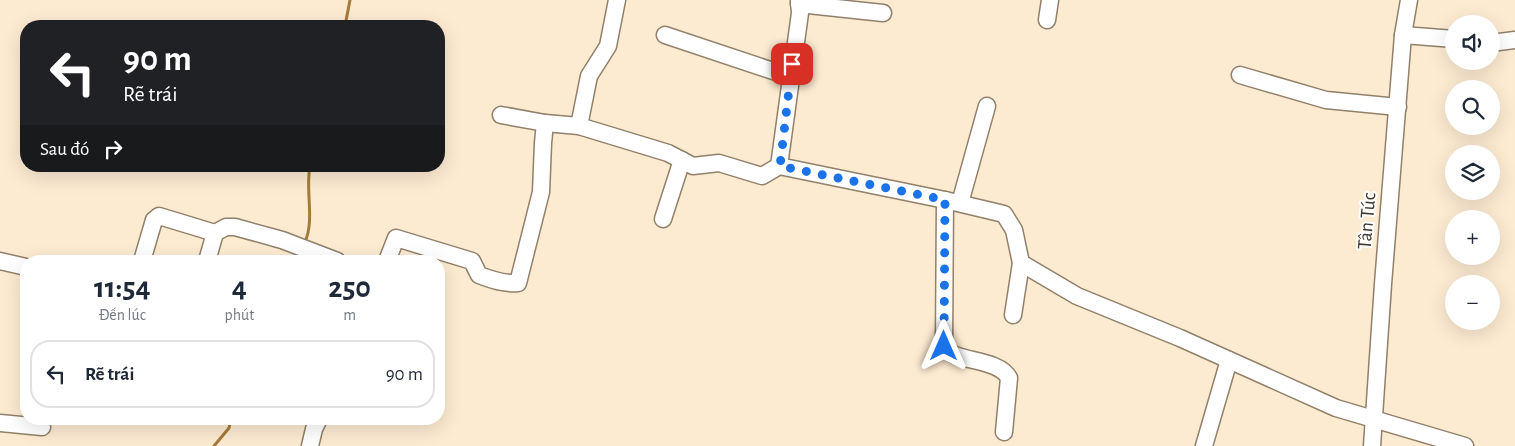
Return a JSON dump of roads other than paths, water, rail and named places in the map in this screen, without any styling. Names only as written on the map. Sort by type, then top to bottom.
[{"type":"street","points":[[580,126],[589,76],[608,46],[618,0]]},
{"type":"street","points":[[1047,20],[1050,0]]},
{"type":"street","name":"Tân Túc","points":[[1372,446],[1403,34],[1409,0]]},
{"type":"street","points":[[780,166],[800,13],[799,2],[883,13]]},
{"type":"street","points":[[1403,34],[1445,38]]},
{"type":"street","points":[[665,35],[791,77]]},
{"type":"street","points":[[1500,42],[1515,40]]},
{"type":"street","points":[[1240,74],[1326,100],[1398,107]]},
{"type":"street","points":[[987,106],[952,201],[944,346],[946,350],[954,354],[998,368],[1007,375],[1004,432]]},
{"type":"street","points":[[501,116],[580,126],[668,153],[693,166],[719,163],[762,176],[780,166],[952,201],[1004,214],[1014,230],[1021,263],[1013,315]]},
{"type":"street","points":[[389,255],[396,238],[472,261],[479,275],[494,281],[518,283],[541,192],[545,123]]},
{"type":"street","points":[[663,219],[682,160]]},
{"type":"street","points":[[144,255],[150,230],[154,220],[159,216],[215,234]]},
{"type":"street","points":[[209,255],[215,234],[226,227],[235,226],[321,255]]},
{"type":"street","points":[[0,261],[20,266]]},
{"type":"street","points":[[1021,263],[1077,296],[1229,360],[1336,408],[1465,446]]},
{"type":"street","points":[[1204,446],[1229,360]]},
{"type":"street","points":[[0,423],[20,425]]},
{"type":"street","points":[[21,425],[42,427]]},
{"type":"street","points":[[310,446],[316,425]]},
{"type":"waterway","points":[[346,20],[350,0]]},
{"type":"waterway","points":[[305,242],[310,214],[309,172]]},
{"type":"waterway","points":[[214,446],[230,425]]}]
